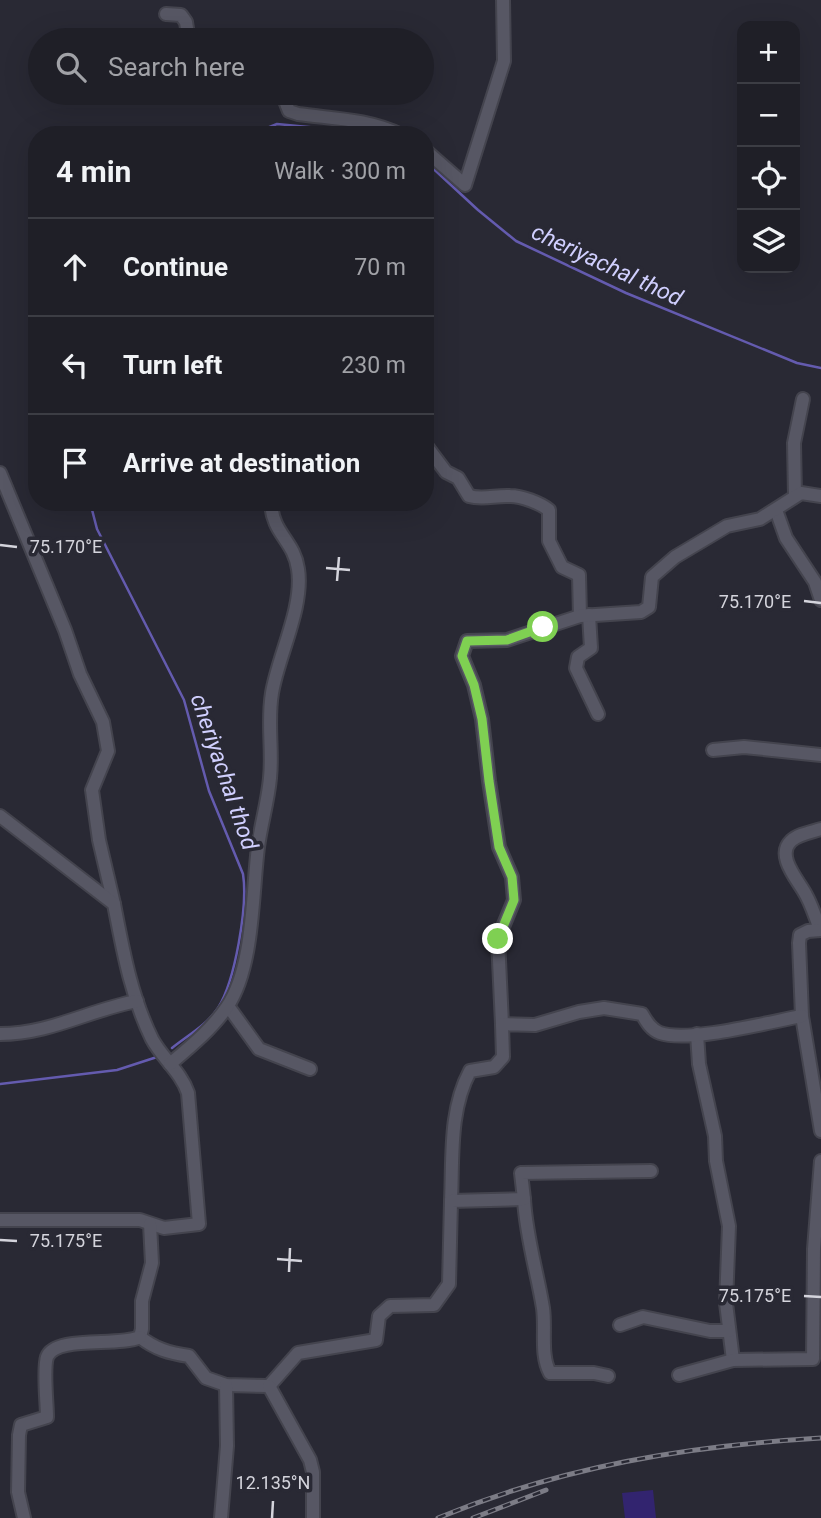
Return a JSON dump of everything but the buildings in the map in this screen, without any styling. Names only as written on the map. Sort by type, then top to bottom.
[{"type":"street","points":[[434,158],[465,185],[504,61],[503,0]]},
{"type":"street","points":[[166,14],[181,15],[187,28]]},
{"type":"street","points":[[287,105],[289,111],[380,126]]},
{"type":"street","points":[[795,496],[794,443],[803,399]]},
{"type":"street","points":[[434,456],[446,472],[458,478],[469,496],[510,496],[537,502],[549,510],[549,541],[562,567],[579,575],[592,648],[578,657],[576,668],[598,714]]},
{"type":"street","points":[[0,473],[65,630],[80,674],[103,722],[108,751],[92,790],[99,840],[131,988],[153,1042],[186,1085],[199,1224],[164,1228],[140,1220],[0,1220]]},
{"type":"street","points":[[269,1386],[298,1353],[376,1340],[379,1316],[390,1306],[434,1305],[449,1284],[456,1109],[462,1086],[470,1071],[494,1067],[503,1057],[498,939],[514,900],[512,877],[499,847],[482,719],[474,685],[462,656],[467,641],[507,640],[585,615],[641,611],[649,607],[652,577],[656,571],[727,526],[760,519],[801,493],[821,496]]},
{"type":"street","points":[[776,510],[786,538],[815,582],[821,600]]},
{"type":"street","points":[[170,1063],[199,1040],[228,1006],[242,972],[253,911],[258,848],[270,778],[269,725],[272,695],[291,628],[298,587],[295,557],[290,544],[277,530],[271,511]]},
{"type":"street","points":[[713,750],[744,747],[821,755]]},
{"type":"street","points":[[0,816],[114,904]]},
{"type":"street","points":[[821,829],[791,841],[786,848],[786,857],[792,872],[812,908],[820,930],[800,935],[802,1016],[821,1131]]},
{"type":"street","points":[[0,1034],[31,1033],[136,1001]]},
{"type":"street","points":[[228,1006],[259,1049],[310,1069]]},
{"type":"street","points":[[502,1024],[535,1026],[579,1012],[604,1008],[642,1014],[649,1026],[659,1033],[696,1034],[802,1016]]},
{"type":"street","points":[[696,1034],[699,1064],[715,1136],[716,1161],[729,1226],[726,1283],[733,1360]]},
{"type":"street","points":[[679,1374],[733,1360],[817,1359],[814,1249],[821,1161]]},
{"type":"street","points":[[608,1376],[594,1373],[550,1373],[545,1363],[543,1308],[529,1245],[521,1173],[651,1171]]},
{"type":"street","points":[[451,1201],[524,1199]]},
{"type":"street","points":[[140,1336],[142,1301],[152,1263],[150,1224]]},
{"type":"street","points":[[620,1325],[643,1317],[710,1331],[729,1331]]},
{"type":"street","points":[[140,1336],[152,1347],[188,1356],[206,1378],[226,1385],[269,1386]]},
{"type":"street","points":[[24,1518],[18,1492],[19,1435],[21,1425],[47,1417],[45,1366],[48,1354],[55,1347],[77,1343],[108,1343],[140,1336]]},
{"type":"street","points":[[221,1518],[227,1447],[226,1385]]},
{"type":"street","points":[[269,1386],[310,1460],[313,1472],[313,1518]]},
{"type":"shaded area","points":[[653,1490],[656,1518],[625,1518],[622,1493]]},
{"type":"waterway","name":"cheriyachal thod","points":[[272,126],[298,126]]},
{"type":"waterway","name":"cheriyachal thod","points":[[434,169],[516,241],[626,293],[797,363],[821,368]]},
{"type":"waterway","name":"cheriyachal thod","points":[[92,511],[97,529],[184,700],[209,791],[243,874],[244,905],[239,943],[224,996],[208,1020],[172,1048]]},
{"type":"waterway","points":[[0,1084],[117,1070],[157,1057]]},
{"type":"railway","points":[[438,1518],[532,1485],[626,1462],[722,1447],[821,1438]]},
{"type":"railway","points":[[473,1518],[546,1490]]},
{"type":"route","points":[[498,939],[514,900],[512,877],[499,847],[482,719],[474,685],[462,656],[467,641],[507,640],[543,627]]}]
